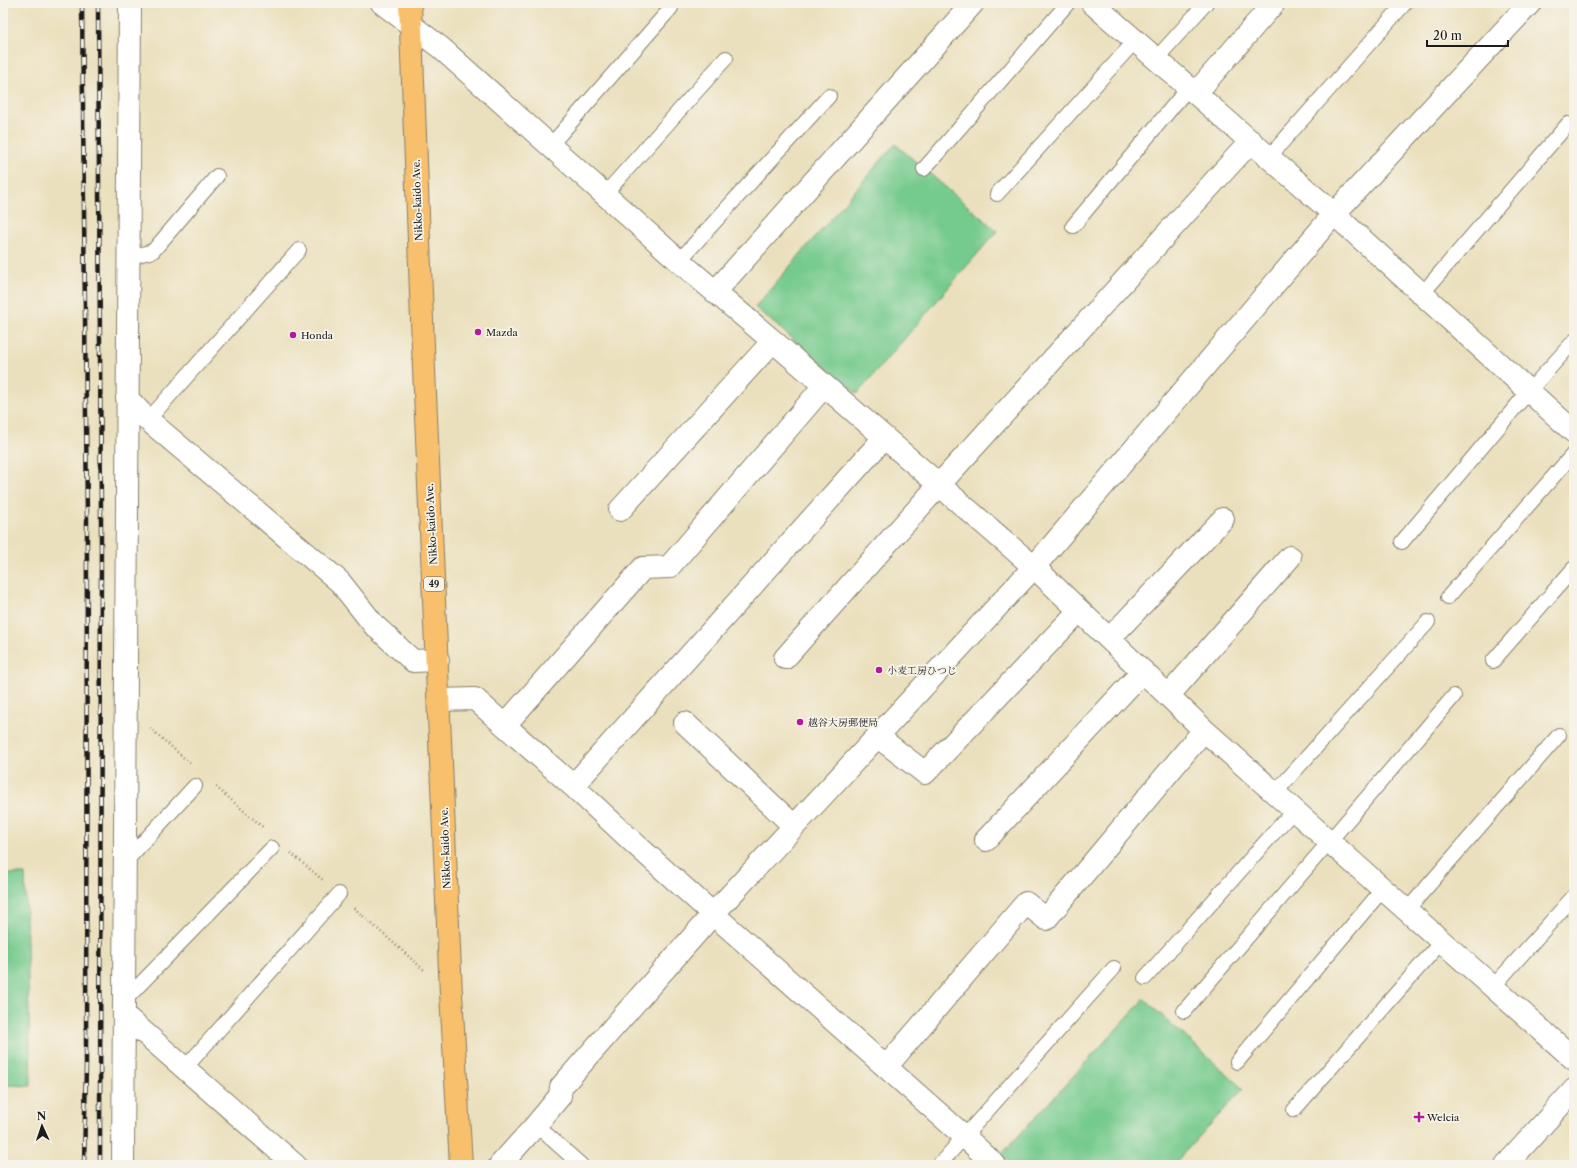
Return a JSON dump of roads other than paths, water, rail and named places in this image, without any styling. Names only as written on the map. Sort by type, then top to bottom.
[{"type":"main road","name":"Nikko-kaido Ave.","points":[[410,3],[423,346],[438,660],[451,986],[461,1165]]},
{"type":"street","points":[[122,1165],[130,3]]},
{"type":"street","points":[[382,3],[441,48],[549,147],[605,194],[679,261],[1034,567],[1204,730],[1574,1059]]},
{"type":"street","points":[[715,292],[973,3]]},
{"type":"street","points":[[1092,3],[1334,214],[1574,432]]},
{"type":"street","points":[[1193,90],[1274,3]]},
{"type":"street","points":[[500,1165],[560,1096],[561,1087],[712,914],[1034,567],[1334,214],[1530,3]]},
{"type":"street","points":[[786,658],[939,485],[1251,141]]},
{"type":"street","points":[[620,510],[773,341]]},
{"type":"street","points":[[505,725],[643,568],[669,567],[824,386]]},
{"type":"street","points":[[127,398],[148,420],[340,582],[374,625],[413,661],[438,660]]},
{"type":"street","points":[[573,786],[884,438]]},
{"type":"street","points":[[1109,639],[1223,519]]},
{"type":"street","points":[[1168,696],[1290,557]]},
{"type":"street","points":[[877,736],[925,773],[1079,611]]},
{"type":"street","points":[[986,840],[1142,671]]},
{"type":"street","points":[[439,700],[475,699],[573,786],[712,914],[995,1165]]},
{"type":"street","points":[[685,723],[794,826]]},
{"type":"street","points":[[886,1067],[1026,903],[1046,919],[1204,730]]},
{"type":"street","points":[[124,1008],[185,1068],[295,1165]]},
{"type":"street","points":[[1506,1165],[1574,1090]]},
{"type":"lane","points":[[924,169],[1068,3]]},
{"type":"lane","points":[[1156,59],[1206,3]]},
{"type":"lane","points":[[1269,157],[1405,3]]},
{"type":"lane","points":[[549,147],[671,8]]},
{"type":"lane","points":[[997,194],[1135,41]]},
{"type":"lane","points":[[605,194],[726,58]]},
{"type":"lane","points":[[1074,226],[1193,90]]},
{"type":"lane","points":[[679,261],[829,96]]},
{"type":"lane","points":[[1422,294],[1568,124]]},
{"type":"lane","points":[[128,258],[153,251],[217,176]]},
{"type":"lane","points":[[148,420],[299,250]]},
{"type":"lane","points":[[1402,542],[1529,391],[1574,341]]},
{"type":"lane","points":[[1448,597],[1574,453]]},
{"type":"lane","points":[[1493,661],[1574,568]]},
{"type":"lane","points":[[1275,793],[1428,622]]},
{"type":"lane","points":[[1184,1011],[1454,696]]},
{"type":"lane","points":[[1407,910],[1559,735]]},
{"type":"lane","points":[[125,862],[195,786]]},
{"type":"lane","points":[[1145,978],[1294,810]]},
{"type":"lane","points":[[124,1008],[272,848]]},
{"type":"lane","points":[[1237,1062],[1383,889]]},
{"type":"lane","points":[[185,1068],[339,894]]},
{"type":"lane","points":[[1493,987],[1574,896]]},
{"type":"lane","points":[[1294,1110],[1442,941]]},
{"type":"lane","points":[[939,1165],[1114,968]]},
{"type":"lane","points":[[536,1125],[581,1165]]},
{"type":"railway","points":[[82,3],[87,519],[86,1066],[84,1165]]},
{"type":"railway","points":[[98,3],[101,519],[100,1165]]},
{"type":"place","name":"Mazda","points":[[478,332]]},
{"type":"place","name":"Honda","points":[[293,335]]},
{"type":"place","name":"小麦工房ひつじ","points":[[879,670]]},
{"type":"place","name":"越谷大房郵便局","points":[[800,722]]},
{"type":"place","name":"Welcia","points":[[1419,1117]]}]
